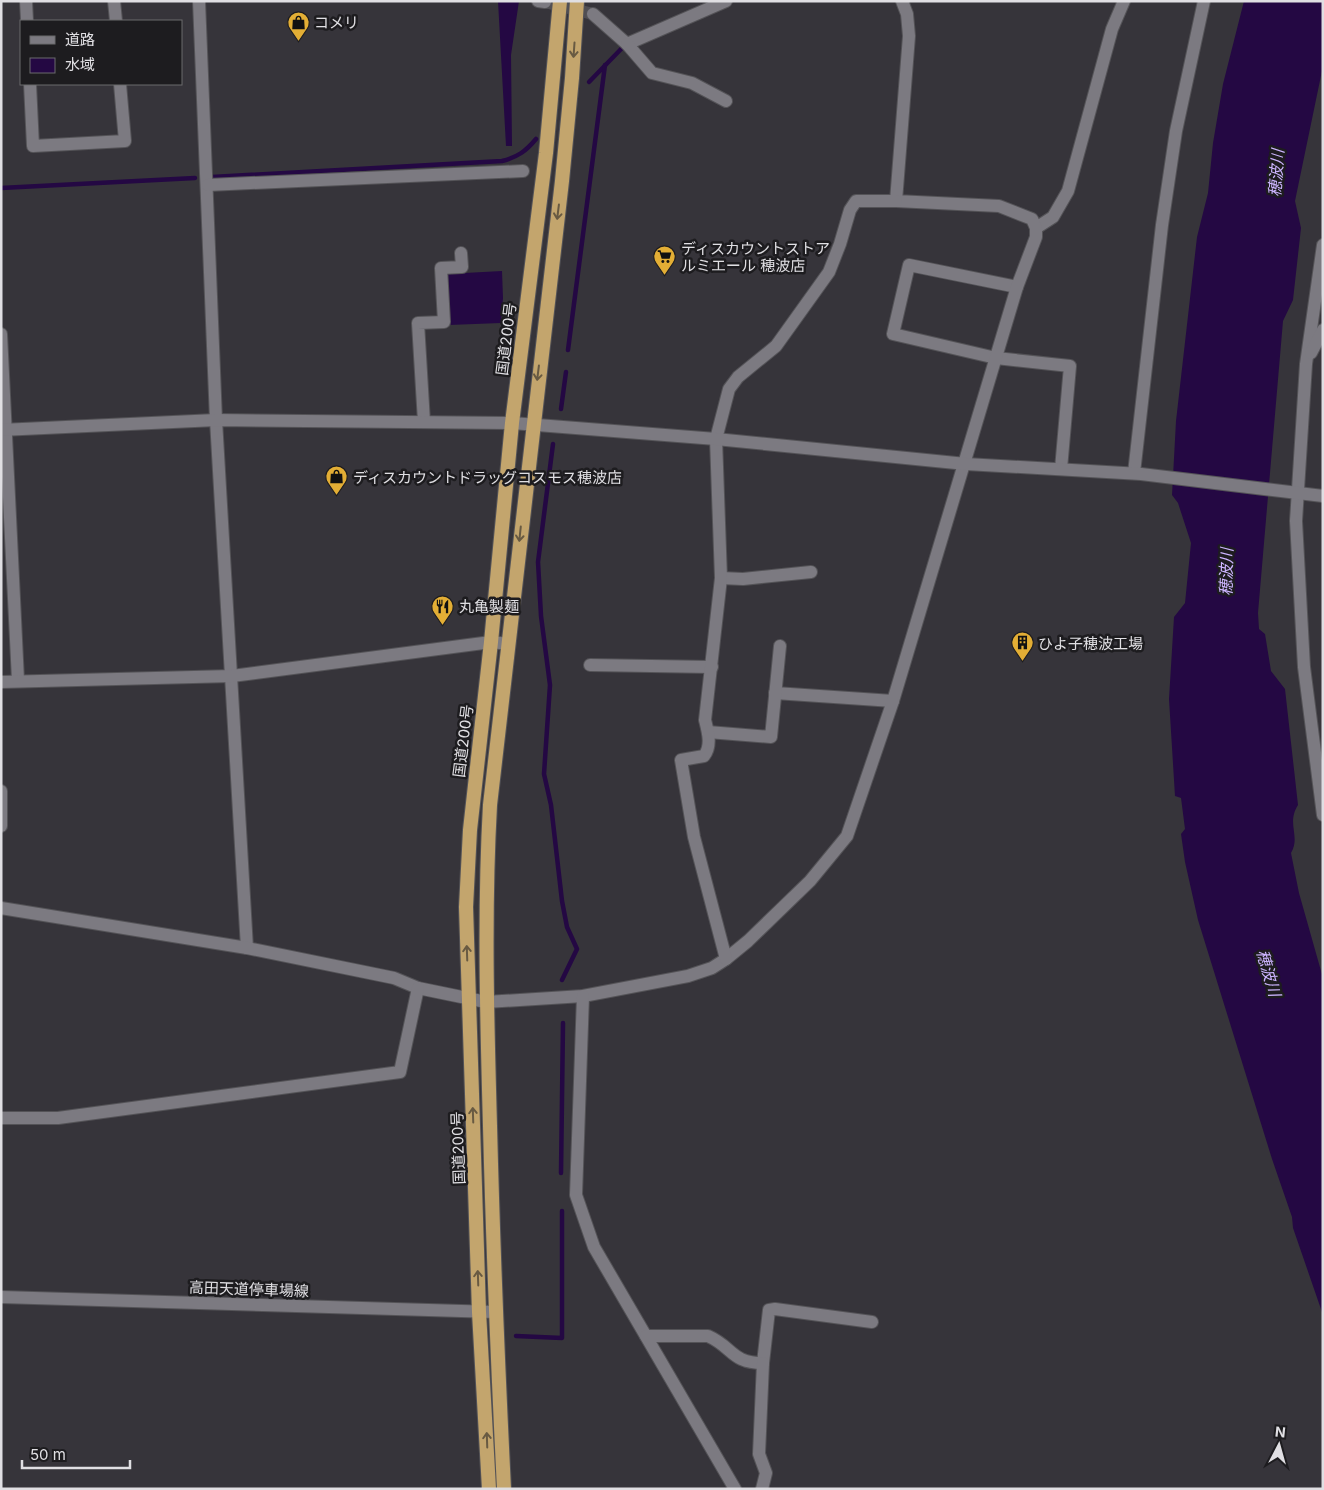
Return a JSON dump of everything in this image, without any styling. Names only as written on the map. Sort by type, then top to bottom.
[{"type":"highway","name":"国道200号","points":[[489,1489],[480,1312],[466,907],[470,830],[491,642],[512,423],[546,153],[560,1]]},
{"type":"highway","points":[[504,1489],[495,1312],[486,1002],[486,883],[490,805],[532,425],[564,162],[577,1]]},
{"type":"street","points":[[26,1],[27,20]]},
{"type":"street","points":[[114,1],[116,20]]},
{"type":"street","points":[[199,1],[208,185],[216,420],[247,948]]},
{"type":"street","points":[[538,1],[545,2]]},
{"type":"street","points":[[627,44],[726,1]]},
{"type":"street","points":[[896,200],[909,36],[907,14],[902,1]]},
{"type":"street","points":[[1036,228],[1052,217],[1068,191],[1112,29],[1124,1]]},
{"type":"street","points":[[1138,474],[1162,225],[1176,131],[1204,1]]},
{"type":"street","points":[[593,14],[627,44],[652,73],[692,83],[726,101]]},
{"type":"street","points":[[30,85],[33,146],[125,141],[120,85]]},
{"type":"street","points":[[208,185],[523,171]]},
{"type":"street","points":[[1,908],[247,948],[394,978],[418,988],[486,1002],[583,996],[688,976],[712,968],[726,959],[748,941],[810,881],[847,836],[893,701],[966,464],[1017,287],[1036,237],[1036,228],[1032,219],[999,206],[896,200],[856,201],[850,210],[829,272],[776,346],[738,377],[729,389],[716,439],[721,578],[705,720],[708,732],[708,751],[704,756],[681,760],[694,837],[726,959]]},
{"type":"street","points":[[1323,246],[1306,364],[1291,491],[1296,521],[1304,667],[1323,815]]},
{"type":"street","points":[[424,422],[418,323],[444,322],[441,268],[462,267],[461,253]]},
{"type":"street","points":[[1017,287],[909,265],[893,334],[996,358],[1070,366],[1061,469]]},
{"type":"street","points":[[1306,364],[1323,330]]},
{"type":"street","points":[[1,334],[4,429],[18,680]]},
{"type":"street","points":[[4,429],[216,420],[512,423],[716,439],[966,464],[1138,474],[1323,496]]},
{"type":"street","points":[[721,578],[744,579],[811,572]]},
{"type":"street","points":[[1,682],[18,680],[232,676],[491,642],[509,644]]},
{"type":"street","points":[[708,732],[771,737],[780,646]]},
{"type":"street","points":[[590,665],[712,667]]},
{"type":"street","points":[[775,692],[893,701]]},
{"type":"street","points":[[1,791],[1,826]]},
{"type":"street","points":[[1,1118],[58,1118],[400,1072],[418,988]]},
{"type":"street","points":[[583,996],[576,1195],[594,1246],[735,1489]]},
{"type":"street","name":"高田天道停車場線","points":[[1,1297],[495,1312]]},
{"type":"street","points":[[762,1489],[766,1472],[759,1454],[763,1363],[769,1310],[775,1309],[872,1322]]},
{"type":"street","points":[[646,1336],[708,1336],[717,1340],[736,1358],[748,1363],[763,1363]]},
{"type":"water","points":[[498,1],[519,1],[511,55],[512,146],[506,146]]},
{"type":"water","name":"穂波川","points":[[1244,1],[1323,1],[1323,66],[1295,201],[1301,228],[1293,300],[1283,321],[1258,613],[1259,629],[1265,634],[1271,671],[1285,689],[1298,805],[1293,818],[1295,841],[1291,853],[1299,893],[1323,978],[1323,1315],[1293,1228],[1292,1217],[1272,1159],[1198,920],[1185,862],[1181,834],[1185,829],[1181,798],[1175,796],[1169,699],[1174,617],[1185,603],[1191,543],[1178,503],[1172,495],[1176,421],[1197,237],[1208,193],[1213,143],[1223,84]]},
{"type":"water","points":[[502,271],[503,298],[501,323],[449,325],[446,274]]},
{"type":"waterway","points":[[589,82],[623,47]]},
{"type":"waterway","points":[[568,350],[605,65]]},
{"type":"waterway","points":[[212,177],[502,161],[513,158],[521,153],[536,139]]},
{"type":"waterway","points":[[1,188],[195,178]]},
{"type":"waterway","points":[[561,409],[566,372]]},
{"type":"waterway","points":[[553,444],[538,562],[541,616],[550,685],[544,774],[551,805],[562,901],[567,927],[577,949],[562,980]]},
{"type":"waterway","points":[[561,1173],[563,1023]]},
{"type":"waterway","points":[[516,1336],[562,1338],[562,1211]]},
{"type":"tunnel","points":[[545,2],[593,14]]},
{"type":"place","name":"コメリ","points":[[298,41]]},
{"type":"place","name":"ディスカウントストア ルミエール 穂波店","points":[[665,276]]},
{"type":"place","name":"ディスカウントドラッグコスモス穂波店","points":[[337,496]]},
{"type":"place","name":"丸亀製麺","points":[[443,625]]},
{"type":"place","name":"ひよ子穂波工場","points":[[1022,662]]}]
